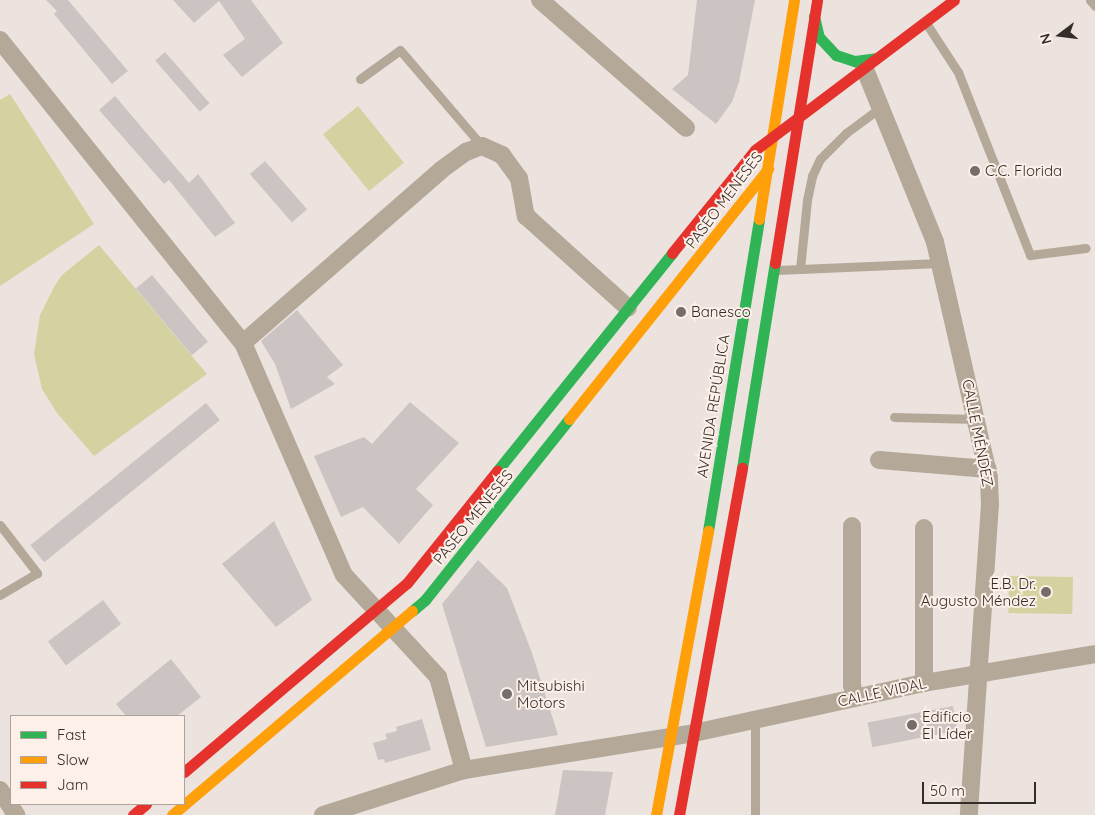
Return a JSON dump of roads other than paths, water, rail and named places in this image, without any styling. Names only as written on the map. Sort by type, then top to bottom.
[{"type":"street","points":[[540,0],[686,128]]},
{"type":"street","name":"AVENIDA REPÚBLICA","points":[[656,815],[718,477],[794,0]]},
{"type":"street","points":[[680,815],[740,481],[817,0]]},
{"type":"street","points":[[798,117],[954,0]]},
{"type":"street","points":[[814,15],[819,37],[836,55],[870,63]]},
{"type":"street","points":[[0,40],[243,343],[344,575],[377,610],[392,630],[438,677],[464,770]]},
{"type":"street","name":"CALLE MÉNDEZ","points":[[870,63],[881,107],[927,218],[940,262],[988,469],[990,504],[969,815]]},
{"type":"street","name":"PASEO MENESES","points":[[185,771],[377,610],[422,566],[741,165],[772,136],[798,117]]},
{"type":"street","name":"PASEO MENESES","points":[[185,804],[392,630],[441,582],[765,175],[798,117]]},
{"type":"street","points":[[243,343],[441,170],[466,152],[482,146],[502,155],[518,178],[526,216],[628,308]]},
{"type":"street","points":[[879,460],[988,469]]},
{"type":"street","points":[[852,526],[852,685],[856,698]]},
{"type":"street","points":[[924,528],[924,683]]},
{"type":"street","name":"CALLE VIDAL","points":[[323,815],[464,770],[694,733],[924,683],[1095,654]]},
{"type":"street","points":[[0,790],[16,815]]},
{"type":"street","points":[[132,815],[145,805]]},
{"type":"street","name":"PASEO MENESES","points":[[172,815],[184,805]]},
{"type":"lane","points":[[1090,0],[1095,6]]},
{"type":"lane","points":[[925,22],[958,72],[1030,255],[1086,248]]},
{"type":"lane","points":[[360,79],[400,50],[482,146]]},
{"type":"lane","points":[[800,269],[807,200],[812,176],[820,159],[846,133],[881,107]]},
{"type":"lane","points":[[773,270],[940,262]]},
{"type":"lane","points":[[894,417],[977,419]]},
{"type":"lane","points":[[0,525],[37,573],[0,595]]},
{"type":"lane","points":[[755,720],[755,815]]},
{"type":"place","name":"C.C. Florida","points":[[975,171]]},
{"type":"place","name":"Banesco","points":[[681,312]]},
{"type":"place","name":"E.B. Dr. Augusto Méndez","points":[[1046,592]]},
{"type":"place","name":"Mitsubishi Motors","points":[[507,694]]},
{"type":"place","name":"Edificio El Líder","points":[[912,725]]}]
